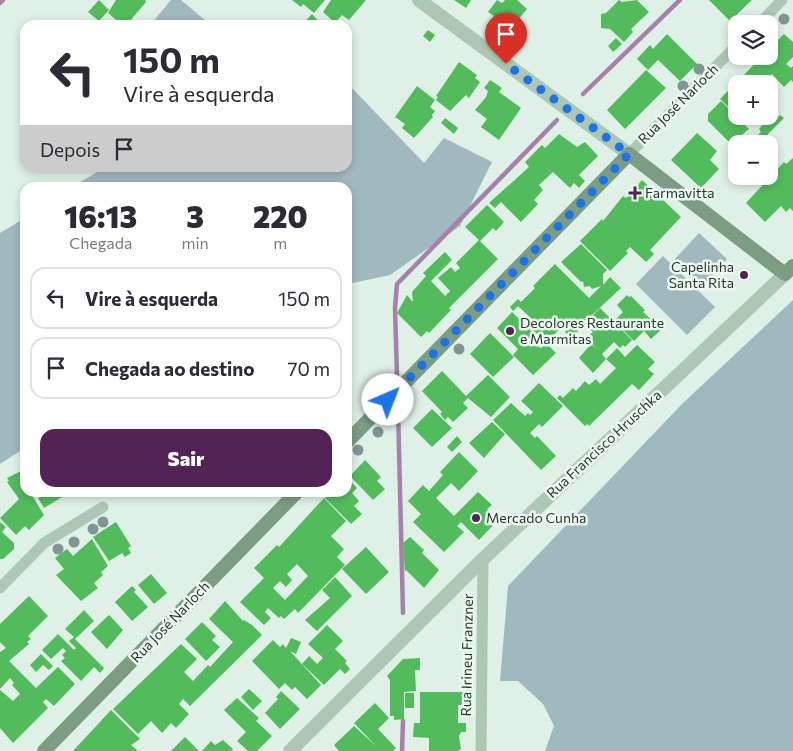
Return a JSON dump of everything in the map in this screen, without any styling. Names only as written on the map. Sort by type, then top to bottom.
[{"type":"main road","points":[[629,154],[789,270]]},
{"type":"main road","name":"Rua José Narloch","points":[[352,437],[629,154]]},
{"type":"main road","name":"Rua José Narloch","points":[[44,751],[292,497]]},
{"type":"street","points":[[419,0],[629,154]]},
{"type":"street","points":[[768,15],[782,0]]},
{"type":"street","name":"Rua José Narloch","points":[[629,154],[728,54]]},
{"type":"street","name":"Rua Francisco Hruschka","points":[[290,751],[483,559],[789,270]]},
{"type":"street","points":[[0,588],[44,544],[104,507]]},
{"type":"street","name":"Rua Irineu Franzner","points":[[481,751],[483,559]]},
{"type":"shaded area","points":[[171,0],[181,0],[205,20],[154,20]]},
{"type":"shaded area","points":[[352,88],[424,163],[444,138],[492,162],[460,226],[390,275],[352,283],[352,182],[80,182],[97,172],[352,172]]},
{"type":"shaded area","points":[[20,221],[20,451],[0,464],[0,233]]},
{"type":"shaded area","points":[[699,233],[727,259],[703,286],[674,260]]},
{"type":"shaded area","points":[[663,256],[715,307],[687,335],[636,284]]},
{"type":"shaded area","points":[[793,300],[793,751],[545,751],[554,726],[543,704],[518,681],[500,681],[508,586],[682,404]]},
{"type":"building","points":[[99,0],[109,10],[100,20],[88,12]]},
{"type":"building","points":[[116,0],[145,0],[146,2],[131,20],[116,20],[108,13]]},
{"type":"building","points":[[292,0],[325,0],[314,13],[303,4],[301,7]]},
{"type":"building","points":[[331,0],[366,0],[349,20],[342,15],[338,20],[332,20],[323,12]]},
{"type":"building","points":[[454,0],[471,0],[466,8]]},
{"type":"building","points":[[497,0],[502,3],[505,0],[517,0],[527,9],[503,38],[486,26],[494,16],[488,12]]},
{"type":"building","points":[[619,0],[622,2],[637,0],[649,12],[631,29],[633,32],[624,42],[610,29],[601,28],[601,14],[606,13]]},
{"type":"building","points":[[709,0],[752,0],[736,15],[728,15],[728,19]]},
{"type":"building","points":[[312,14],[317,20],[307,20]]},
{"type":"building","points":[[428,30],[435,35],[430,42],[423,36]]},
{"type":"building","points":[[667,34],[697,64],[680,81],[658,60],[648,70],[637,59],[650,45],[653,49]]},
{"type":"building","points":[[784,34],[793,42],[793,57],[786,64],[791,68],[793,66],[793,82],[791,80],[784,87],[778,80],[778,75],[744,75],[753,65],[778,65],[778,40]]},
{"type":"building","points":[[616,38],[622,44],[613,52],[608,46]]},
{"type":"building","points":[[459,62],[477,75],[475,78],[480,82],[469,98],[466,95],[450,111],[436,100],[438,97],[436,96]]},
{"type":"building","points":[[646,70],[666,88],[625,129],[607,110]]},
{"type":"building","points":[[490,80],[502,88],[499,92],[521,108],[499,140],[481,127],[487,119],[475,110],[486,97],[488,91],[484,88]]},
{"type":"building","points":[[417,86],[435,100],[430,107],[435,111],[432,115],[433,117],[414,138],[402,128],[405,124],[395,117]]},
{"type":"building","points":[[728,91],[728,106],[720,99]]},
{"type":"building","points":[[721,101],[728,108],[728,125],[745,125],[749,129],[742,135],[728,135],[728,141],[708,121],[708,114]]},
{"type":"building","points":[[780,115],[784,118],[778,124],[778,117]]},
{"type":"building","points":[[445,118],[458,128],[454,134],[441,123]]},
{"type":"building","points":[[763,125],[777,125],[767,135],[758,135],[761,132],[759,129]]},
{"type":"building","points":[[697,133],[717,151],[710,160],[719,169],[701,188],[671,160]]},
{"type":"building","points":[[559,134],[577,147],[585,142],[598,156],[579,175],[585,181],[579,188],[574,183],[570,188],[553,172],[539,185],[543,190],[534,200],[538,204],[521,222],[501,202],[495,208],[489,203],[529,167],[525,162],[542,145],[545,148]]},
{"type":"building","points":[[793,158],[793,211],[790,208],[786,212],[781,206],[765,222],[746,203],[763,185],[778,185],[778,168],[784,162],[786,164]]},
{"type":"building","points":[[642,180],[681,217],[650,250],[654,254],[646,262],[630,247],[626,251],[628,253],[610,271],[580,241],[602,219],[603,221],[623,196],[626,198]]},
{"type":"building","points":[[487,205],[504,222],[496,231],[493,228],[480,241],[498,259],[449,308],[451,310],[429,333],[427,331],[421,337],[397,313],[407,295],[413,302],[412,292],[426,276],[423,273],[445,252],[452,260],[431,281],[445,296],[450,291],[438,278],[451,267],[455,272],[460,268],[456,263],[479,240],[465,227]]},
{"type":"building","points":[[581,244],[607,270],[603,274],[603,285],[610,277],[621,288],[577,329],[568,320],[546,343],[529,326],[534,321],[518,306],[513,311],[510,307],[518,299],[521,302],[535,288],[533,286],[555,264],[589,298],[601,286],[592,289],[590,286],[584,287],[583,281],[581,282],[561,262]]},
{"type":"building","points":[[627,295],[631,296],[645,310],[643,312],[652,320],[654,318],[663,328],[651,339],[644,331],[634,341],[614,321],[623,312],[617,305]]},
{"type":"building","points":[[600,308],[632,340],[625,347],[623,345],[620,348],[614,342],[602,354],[606,359],[593,373],[579,358],[591,344],[598,350],[586,338],[593,332],[589,328],[597,320],[593,315]]},
{"type":"building","points":[[512,312],[538,338],[533,343],[541,348],[546,343],[556,353],[533,375],[513,355],[518,349],[497,328]]},
{"type":"building","points":[[572,325],[578,331],[571,338],[565,332]]},
{"type":"building","points":[[490,333],[514,357],[493,377],[470,354]]},
{"type":"building","points":[[637,345],[655,362],[648,369],[654,374],[639,390],[632,384],[589,426],[588,424],[585,426],[557,398],[560,395],[563,398],[573,388],[576,391],[585,381],[589,385],[596,379],[600,384],[616,368],[606,359],[617,348],[625,357]]},
{"type":"building","points":[[442,371],[466,396],[488,375],[510,397],[491,417],[468,398],[463,403],[468,408],[453,422],[448,417],[445,420],[440,414],[442,412],[422,391]]},
{"type":"building","points":[[539,383],[563,406],[542,427],[539,424],[530,433],[535,438],[537,436],[556,456],[541,470],[493,420],[511,403],[525,416],[528,413],[530,415],[533,412],[521,401]]},
{"type":"building","points":[[432,409],[452,428],[432,447],[413,428]]},
{"type":"building","points":[[492,422],[505,434],[484,458],[469,443]]},
{"type":"building","points":[[457,436],[462,442],[452,452],[447,447]]},
{"type":"building","points":[[459,452],[478,471],[459,491],[451,483],[436,498],[454,516],[478,492],[492,505],[487,509],[498,520],[479,540],[461,522],[457,526],[464,532],[444,552],[413,522],[421,514],[408,501],[423,485],[429,491],[443,475],[440,472]]},
{"type":"building","points":[[365,460],[381,477],[377,481],[385,489],[373,500],[352,478],[352,474]]},
{"type":"building","points":[[20,472],[20,497],[33,497],[44,515],[29,530],[25,526],[16,535],[0,518],[19,499],[7,482],[9,481],[7,478]]},
{"type":"building","points":[[352,482],[357,488],[352,493]]},
{"type":"building","points":[[352,493],[359,501],[354,506],[362,514],[351,524],[325,498],[352,497]]},
{"type":"building","points":[[40,497],[62,497],[44,508],[38,498]]},
{"type":"building","points":[[324,498],[346,521],[331,536],[344,549],[337,557],[345,565],[298,613],[295,609],[284,619],[281,616],[279,618],[268,608],[265,612],[271,618],[264,625],[240,602],[264,578],[254,568],[277,545],[279,547]],"holes":[[[297,564],[308,576],[285,600],[273,588],[280,581],[286,587],[292,580],[287,574]]]},
{"type":"building","points":[[0,522],[6,527],[2,532],[14,543],[14,549],[3,559],[0,559]]},
{"type":"building","points":[[116,522],[131,546],[128,548],[131,553],[125,557],[122,553],[109,561],[93,537]]},
{"type":"building","points":[[410,537],[424,550],[422,553],[439,570],[424,588],[406,570],[405,572],[403,543]]},
{"type":"building","points":[[92,539],[108,566],[101,572],[103,575],[94,583],[98,588],[81,601],[56,575],[64,569],[55,558],[67,549],[73,556]]},
{"type":"building","points":[[366,547],[389,572],[366,594],[342,569]]},
{"type":"building","points":[[151,574],[167,593],[154,604],[138,585]]},
{"type":"building","points":[[335,577],[352,596],[317,631],[305,620],[330,598],[322,590]]},
{"type":"building","points":[[132,586],[136,590],[134,592],[148,607],[132,621],[115,602]]},
{"type":"building","points":[[29,596],[48,616],[28,636],[31,639],[27,642],[29,644],[9,661],[36,688],[58,667],[75,684],[54,706],[46,699],[43,702],[48,708],[13,743],[0,728],[0,690],[13,701],[20,694],[12,685],[14,683],[10,678],[0,689],[0,652],[6,648],[0,642],[0,624]]},
{"type":"building","points":[[225,601],[243,621],[252,625],[262,635],[190,706],[183,699],[179,704],[189,714],[176,728],[171,723],[162,733],[151,721],[138,734],[113,709],[181,644],[197,659],[184,672],[193,681],[208,665],[210,667],[233,642],[209,619]]},
{"type":"building","points":[[84,610],[94,621],[75,639],[104,668],[100,673],[94,667],[81,681],[61,661],[65,658],[62,655],[66,651],[63,648],[51,659],[42,650],[58,634],[74,650],[76,648],[69,641],[74,637],[65,629]]},
{"type":"building","points":[[109,615],[123,630],[107,649],[91,632]]},
{"type":"building","points":[[202,622],[216,636],[212,640],[220,647],[206,661],[185,639]]},
{"type":"building","points":[[327,625],[343,641],[335,649],[347,661],[345,663],[350,669],[345,674],[340,669],[324,685],[302,664],[309,656],[317,664],[323,658],[308,644]]},
{"type":"building","points":[[291,638],[301,642],[296,654],[290,651],[321,685],[307,699],[295,687],[292,690],[285,683],[279,689],[252,661],[273,640],[280,647],[283,644],[286,648]]},
{"type":"building","points":[[41,654],[53,666],[49,670],[43,665],[36,672],[30,665]]},
{"type":"building","points":[[420,658],[420,670],[415,670],[416,691],[404,692],[404,719],[394,720],[394,716],[390,716],[390,680],[387,676],[403,659]]},
{"type":"building","points":[[249,689],[262,701],[253,710],[241,697]]},
{"type":"building","points":[[281,691],[300,709],[280,729],[265,713],[278,699],[276,697]]},
{"type":"building","points":[[420,692],[466,692],[467,705],[458,705],[458,723],[466,723],[466,732],[461,732],[459,736],[461,749],[458,751],[429,751],[429,738],[413,737],[414,723],[420,723]]},
{"type":"building","points":[[405,693],[414,693],[414,708],[405,708]]},
{"type":"building","points":[[237,698],[259,718],[256,721],[272,736],[257,751],[248,751],[237,741],[246,732],[224,710]]},
{"type":"building","points":[[375,703],[389,718],[378,729],[396,748],[393,751],[339,751],[334,745],[354,726],[376,746],[354,723]]},
{"type":"building","points":[[111,710],[140,739],[131,745],[138,751],[73,751]]},
{"type":"building","points":[[185,737],[199,751],[171,751]]},
{"type":"building","points":[[223,740],[233,749],[231,751],[202,751],[211,741],[215,745]]},
{"type":"waterway","points":[[0,3],[3,0]]},
{"type":"waterway","points":[[583,94],[680,0]]},
{"type":"waterway","points":[[397,376],[395,308],[397,284],[557,120]]},
{"type":"waterway","points":[[398,408],[403,613]]},
{"type":"waterway","points":[[402,751],[403,721]]},
{"type":"place","name":"Farmavitta","points":[[635,193]]},
{"type":"place","name":"Capelinha Santa Rita","points":[[744,275]]},
{"type":"place","name":"Decolores Restaurante e Marmitas","points":[[510,331]]},
{"type":"place","name":"Mercado Cunha","points":[[476,518]]},
{"type":"route","points":[[388,400],[629,154],[506,64]]}]
